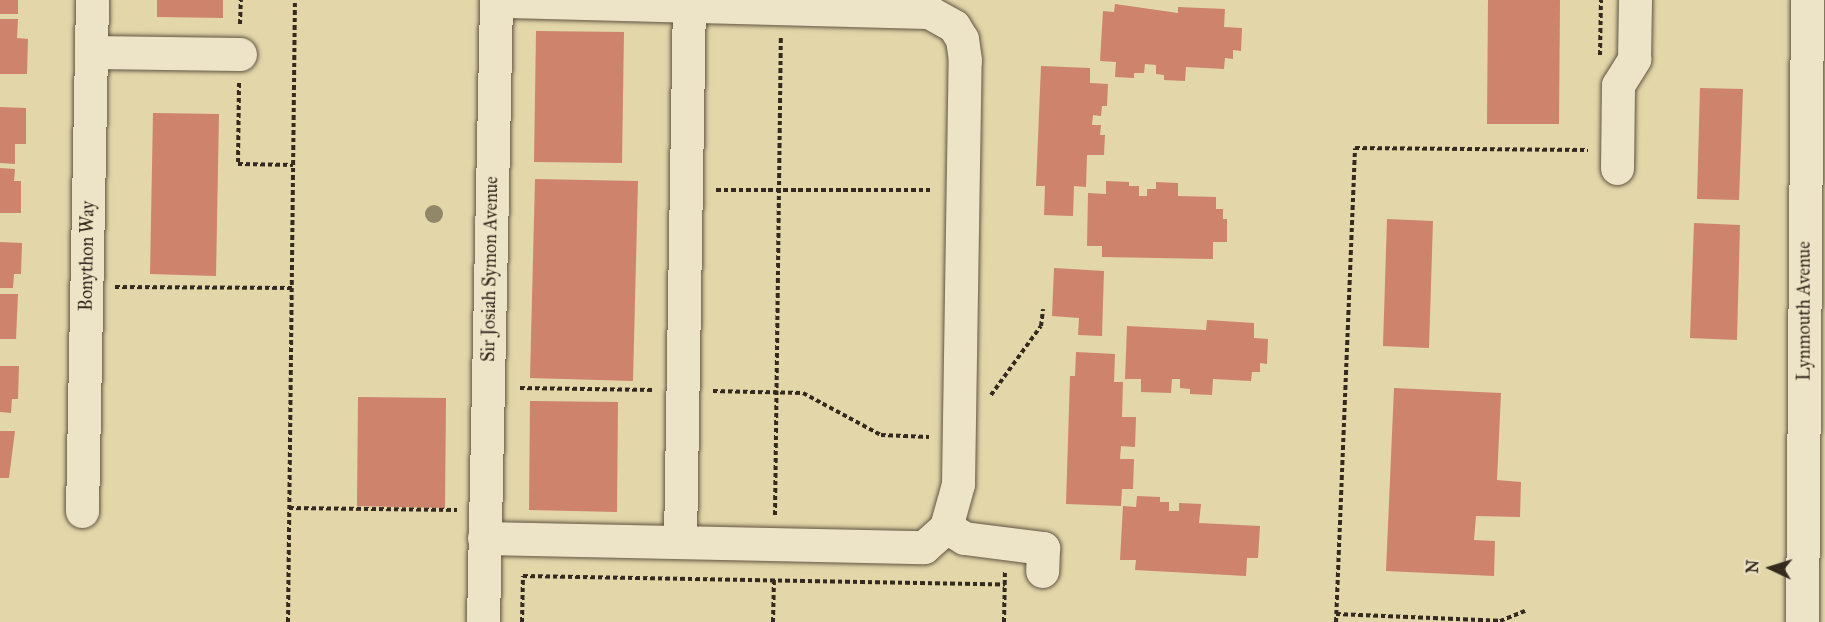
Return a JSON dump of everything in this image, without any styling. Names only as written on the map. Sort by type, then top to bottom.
[{"type":"street","name":"Bonython Way","points":[[81,511],[92,0]]},
{"type":"street","points":[[1608,159],[1618,85],[1634,59],[1635,0]]},
{"type":"street","name":"Lynmouth Avenue","points":[[1802,622],[1807,0]]},
{"type":"street","points":[[484,538],[924,547],[946,527],[958,484],[962,39],[954,26],[929,12],[781,9],[689,4],[496,1]]},
{"type":"street","name":"Sir Josiah Symon Avenue","points":[[479,619],[484,538],[496,1]]},
{"type":"street","points":[[680,542],[689,4]]},
{"type":"street","points":[[91,52],[240,54]]},
{"type":"street","points":[[946,527],[964,538],[1043,548],[1042,571]]},
{"type":"path","points":[[241,0],[238,164],[293,165]]},
{"type":"path","points":[[288,622],[295,0]]},
{"type":"path","points":[[1600,58],[1601,0]]},
{"type":"path","points":[[775,517],[781,9]]},
{"type":"path","points":[[1336,622],[1355,148],[1608,159]]},
{"type":"path","points":[[686,190],[930,192],[931,182]]},
{"type":"path","points":[[86,287],[292,288]]},
{"type":"path","points":[[987,401],[1041,326],[1043,309]]},
{"type":"path","points":[[520,388],[660,390]]},
{"type":"path","points":[[710,391],[803,393],[881,435],[936,437]]},
{"type":"path","points":[[289,508],[462,510]]},
{"type":"path","points":[[1004,622],[1006,543]]},
{"type":"path","points":[[773,622],[774,572]]},
{"type":"path","points":[[522,622],[523,576],[1005,584]]},
{"type":"path","points":[[1336,614],[1500,621],[1527,609]]},
{"type":"building","points":[[0,0],[18,0],[18,14],[0,14]]},
{"type":"building","points":[[157,0],[223,0],[223,18],[157,17]]},
{"type":"building","points":[[1488,0],[1560,0],[1559,124],[1487,124]]},
{"type":"building","points":[[1115,4],[1178,13],[1178,7],[1225,9],[1224,27],[1242,28],[1241,51],[1233,50],[1233,59],[1225,58],[1224,69],[1186,67],[1185,81],[1164,80],[1164,75],[1156,74],[1156,65],[1145,64],[1144,73],[1134,73],[1134,78],[1115,77],[1116,62],[1100,61],[1103,11],[1114,12]]},
{"type":"building","points":[[0,19],[18,19],[17,38],[28,39],[27,74],[0,74]]},
{"type":"building","points":[[536,31],[624,32],[622,163],[534,162]]},
{"type":"building","points":[[1041,66],[1090,68],[1090,83],[1108,84],[1107,106],[1102,106],[1101,116],[1093,115],[1092,125],[1101,125],[1100,135],[1105,135],[1104,155],[1087,155],[1086,187],[1074,186],[1073,216],[1044,215],[1045,186],[1036,186]]},
{"type":"building","points":[[1700,88],[1743,89],[1739,200],[1697,199]]},
{"type":"building","points":[[0,107],[26,108],[26,144],[15,144],[15,164],[0,163]]},
{"type":"building","points":[[153,113],[219,114],[216,276],[150,274]]},
{"type":"building","points":[[0,168],[15,169],[14,181],[21,181],[21,213],[0,213]]},
{"type":"building","points":[[535,179],[638,181],[633,381],[530,378]]},
{"type":"building","points":[[1106,181],[1129,182],[1129,186],[1139,186],[1139,196],[1147,196],[1147,189],[1156,189],[1156,182],[1178,183],[1178,196],[1216,197],[1216,209],[1223,209],[1223,219],[1227,219],[1227,242],[1213,242],[1213,259],[1102,257],[1102,246],[1087,246],[1088,193],[1106,194]]},
{"type":"building","points":[[1387,219],[1433,221],[1429,348],[1383,346]]},
{"type":"building","points":[[1694,223],[1740,225],[1737,340],[1690,338]]},
{"type":"building","points":[[0,242],[22,243],[21,274],[14,274],[13,288],[0,288]]},
{"type":"building","points":[[1054,268],[1104,271],[1102,336],[1078,335],[1079,318],[1052,316]]},
{"type":"building","points":[[0,294],[18,294],[16,339],[0,339]]},
{"type":"building","points":[[1207,320],[1254,323],[1254,338],[1268,339],[1267,364],[1260,363],[1260,372],[1252,372],[1251,381],[1213,379],[1212,395],[1190,394],[1190,389],[1180,388],[1180,379],[1172,379],[1171,393],[1141,392],[1141,379],[1125,379],[1127,326],[1206,330]]},
{"type":"building","points":[[1076,352],[1115,354],[1114,382],[1123,382],[1122,417],[1136,417],[1135,447],[1121,446],[1120,459],[1134,459],[1133,489],[1122,489],[1121,506],[1066,504],[1070,376],[1075,376]]},
{"type":"building","points":[[0,366],[19,366],[18,399],[12,399],[11,413],[0,412]]},
{"type":"building","points":[[1394,388],[1501,393],[1497,480],[1521,482],[1520,517],[1476,516],[1474,540],[1495,541],[1494,576],[1386,571]]},
{"type":"building","points":[[358,397],[446,398],[445,508],[357,506]]},
{"type":"building","points":[[530,401],[618,402],[617,512],[529,510]]},
{"type":"building","points":[[0,431],[15,431],[9,478],[0,478]]},
{"type":"building","points":[[1137,496],[1160,497],[1160,502],[1169,502],[1169,511],[1179,511],[1179,503],[1201,504],[1199,523],[1260,526],[1258,558],[1247,558],[1246,576],[1135,570],[1136,560],[1120,560],[1123,506],[1136,507]]}]
